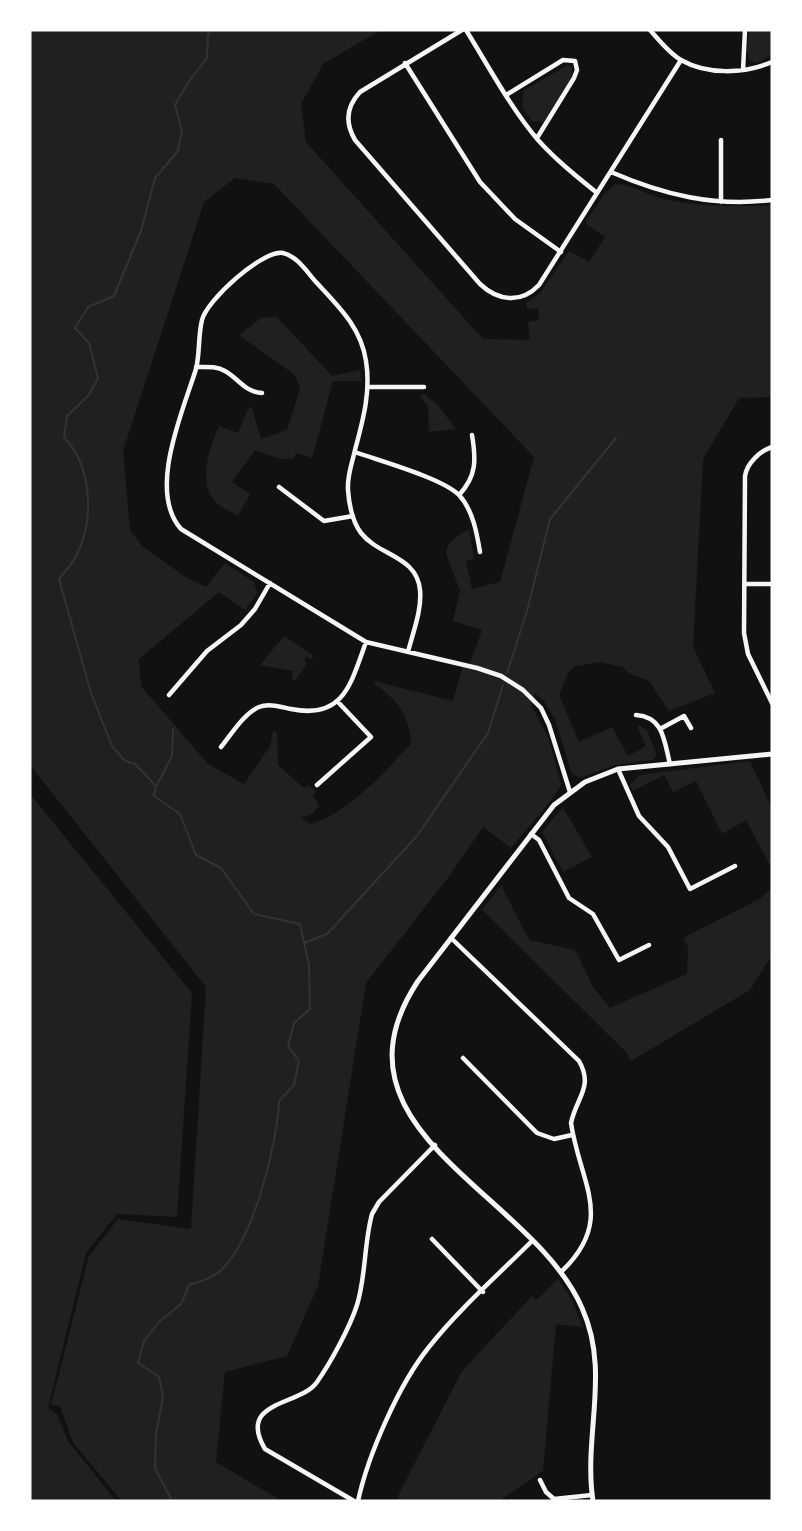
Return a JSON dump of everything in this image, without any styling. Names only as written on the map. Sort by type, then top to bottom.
[{"type":"street","points":[[597,193],[560,163],[537,138],[506,96],[464,30],[405,63],[360,92],[348,112],[349,127],[356,140],[488,292],[510,299],[528,295],[539,285],[681,60]]},
{"type":"street","points":[[650,30],[681,60],[717,71],[743,70],[772,64]]},
{"type":"street","points":[[743,70],[745,30]]},
{"type":"street","points":[[506,96],[563,60],[575,61],[577,70],[574,78],[537,138]]},
{"type":"street","points":[[405,63],[480,182],[515,219],[561,252]]},
{"type":"street","points":[[721,202],[722,140]]},
{"type":"street","points":[[611,172],[649,189],[678,196],[721,202],[772,200]]},
{"type":"street","points":[[408,652],[421,597],[418,577],[412,567],[361,532],[352,516],[348,474],[369,387],[366,359],[355,327],[297,261],[281,253],[260,258],[206,310],[202,320],[196,367],[171,444],[170,511],[181,529],[366,642],[408,652],[477,668],[501,676],[523,690],[541,708],[549,725],[570,792]]},
{"type":"street","points":[[196,367],[214,367],[225,371],[251,393],[262,393]]},
{"type":"street","points":[[369,387],[424,387]]},
{"type":"street","points":[[459,495],[468,486],[474,473],[476,462],[472,435]]},
{"type":"street","points":[[772,447],[763,450],[746,469],[745,584],[745,643],[772,704]]},
{"type":"street","points":[[355,452],[438,483],[459,495],[473,520],[480,552]]},
{"type":"street","points":[[279,487],[324,521],[352,516]]},
{"type":"street","points":[[169,695],[207,651],[241,625],[255,609],[270,583]]},
{"type":"street","points":[[745,584],[772,584]]},
{"type":"street","points":[[221,747],[249,714],[260,707],[271,705],[310,712],[338,702],[349,686],[366,642]]},
{"type":"street","points":[[317,784],[371,737],[338,702]]},
{"type":"street","points":[[636,715],[650,716],[660,729],[670,764]]},
{"type":"street","points":[[660,729],[684,716],[691,728]]},
{"type":"street","points":[[540,1480],[546,1492],[554,1499],[592,1498],[596,1352],[582,1306],[561,1272],[532,1240],[435,1145],[406,1111],[397,1093],[391,1068],[391,1051],[404,1002],[531,834],[554,806],[570,792],[585,782],[618,769],[772,754]]},
{"type":"street","points":[[618,769],[639,816],[668,847],[690,889],[735,866]]},
{"type":"street","points":[[531,834],[539,840],[569,898],[593,914],[619,960],[649,945]]},
{"type":"street","points":[[452,938],[579,1062],[585,1072],[587,1083],[570,1123],[592,1207],[592,1222],[584,1248],[561,1272]]},
{"type":"street","points":[[463,1059],[537,1133],[554,1139],[573,1135]]},
{"type":"street","points":[[435,1145],[379,1202],[372,1214],[357,1305],[318,1382],[305,1393],[269,1408],[261,1419],[259,1437],[265,1449],[356,1501],[371,1457],[401,1392],[429,1347],[532,1240]]},
{"type":"street","points":[[432,1239],[483,1292]]},
{"type":"shaded area","points":[[30,30],[381,30],[323,64],[301,104],[306,142],[483,339],[530,340],[528,322],[539,320],[538,308],[527,309],[526,303],[541,292],[569,251],[589,262],[605,237],[585,223],[605,193],[615,184],[664,199],[691,204],[772,205],[772,397],[739,398],[703,459],[693,647],[715,693],[669,711],[649,681],[630,674],[623,667],[600,662],[576,666],[568,673],[559,695],[579,742],[612,727],[628,756],[646,746],[637,727],[639,725],[647,730],[657,755],[653,760],[615,765],[579,778],[571,772],[555,719],[544,701],[535,693],[532,707],[549,739],[561,784],[559,788],[511,848],[483,827],[447,879],[366,983],[318,1286],[287,1356],[225,1372],[216,1462],[282,1501],[122,1501],[73,1443],[60,1406],[51,1405],[89,1256],[118,1219],[191,1229],[206,987],[30,765]],"holes":[[[235,178],[274,184],[534,457],[500,582],[472,589],[466,561],[474,558],[469,529],[455,538],[447,548],[446,553],[460,591],[453,621],[482,630],[469,666],[463,665],[453,701],[374,681],[374,684],[390,696],[401,709],[408,725],[411,744],[352,801],[339,811],[311,824],[301,818],[312,814],[319,806],[313,795],[316,791],[308,785],[304,788],[278,765],[277,732],[273,731],[270,746],[244,784],[208,764],[141,686],[139,659],[219,592],[245,610],[257,594],[254,582],[225,563],[206,587],[187,578],[142,546],[130,530],[123,451],[204,202]]]},
{"type":"shaded area","points":[[749,30],[767,30],[772,34],[772,55],[758,63],[750,61],[747,51]]},
{"type":"shaded area","points":[[568,65],[572,68],[572,76],[544,122],[532,121],[522,107],[524,90]]},
{"type":"shaded area","points":[[277,317],[332,376],[360,370],[361,381],[333,381],[312,458],[297,453],[293,459],[280,459],[255,450],[232,482],[250,494],[238,516],[219,505],[211,495],[206,476],[209,455],[219,426],[238,433],[249,407],[252,408],[261,439],[287,430],[300,389],[295,375],[239,335],[261,318]]},
{"type":"shaded area","points":[[424,394],[437,404],[456,429],[429,432],[428,405],[420,397]]},
{"type":"shaded area","points":[[284,636],[314,656],[311,659],[307,656],[304,660],[307,664],[295,681],[292,680],[293,671],[260,665]]},
{"type":"shaded area","points":[[750,761],[772,809],[772,869],[746,820],[722,834],[696,781],[673,792],[664,775],[633,791],[630,785],[639,775]]},
{"type":"shaded area","points":[[30,794],[192,993],[177,1217],[117,1214],[86,1253],[48,1408],[57,1414],[68,1441],[116,1501],[30,1501]]},
{"type":"shaded area","points":[[563,807],[592,857],[563,872],[542,832]]},
{"type":"shaded area","points":[[501,885],[529,940],[575,950],[593,987],[610,1008],[687,974],[688,947],[683,938],[761,898],[772,888],[772,955],[750,990],[631,1061],[626,1052],[482,910]]},
{"type":"shaded area","points":[[558,1279],[571,1298],[583,1327],[556,1324],[543,1471],[499,1501],[398,1501],[399,1494],[462,1371],[532,1296],[536,1300]]},
{"type":"waterway","points":[[172,1501],[155,1468],[156,1434],[163,1397],[159,1377],[138,1363],[144,1341],[159,1322],[181,1304],[189,1285],[219,1272],[231,1258],[252,1217],[274,1142],[279,1101],[294,1085],[299,1061],[288,1046],[294,1023],[310,1009],[309,965],[300,924],[254,914],[221,868],[196,855],[180,814],[154,796],[156,786],[135,764],[125,761],[112,746],[91,693],[59,579],[74,559],[82,541],[88,510],[85,478],[73,449],[64,437],[67,416],[89,395],[98,378],[89,343],[75,328],[88,307],[114,296],[141,231],[155,178],[178,151],[182,131],[175,105],[189,81],[207,58],[208,35],[212,30]]},
{"type":"waterway","points":[[507,673],[527,611],[550,519],[616,438]]},
{"type":"waterway","points":[[304,943],[327,934],[416,837],[488,733],[503,685]]},
{"type":"waterway","points":[[157,785],[172,756],[173,729]]}]
